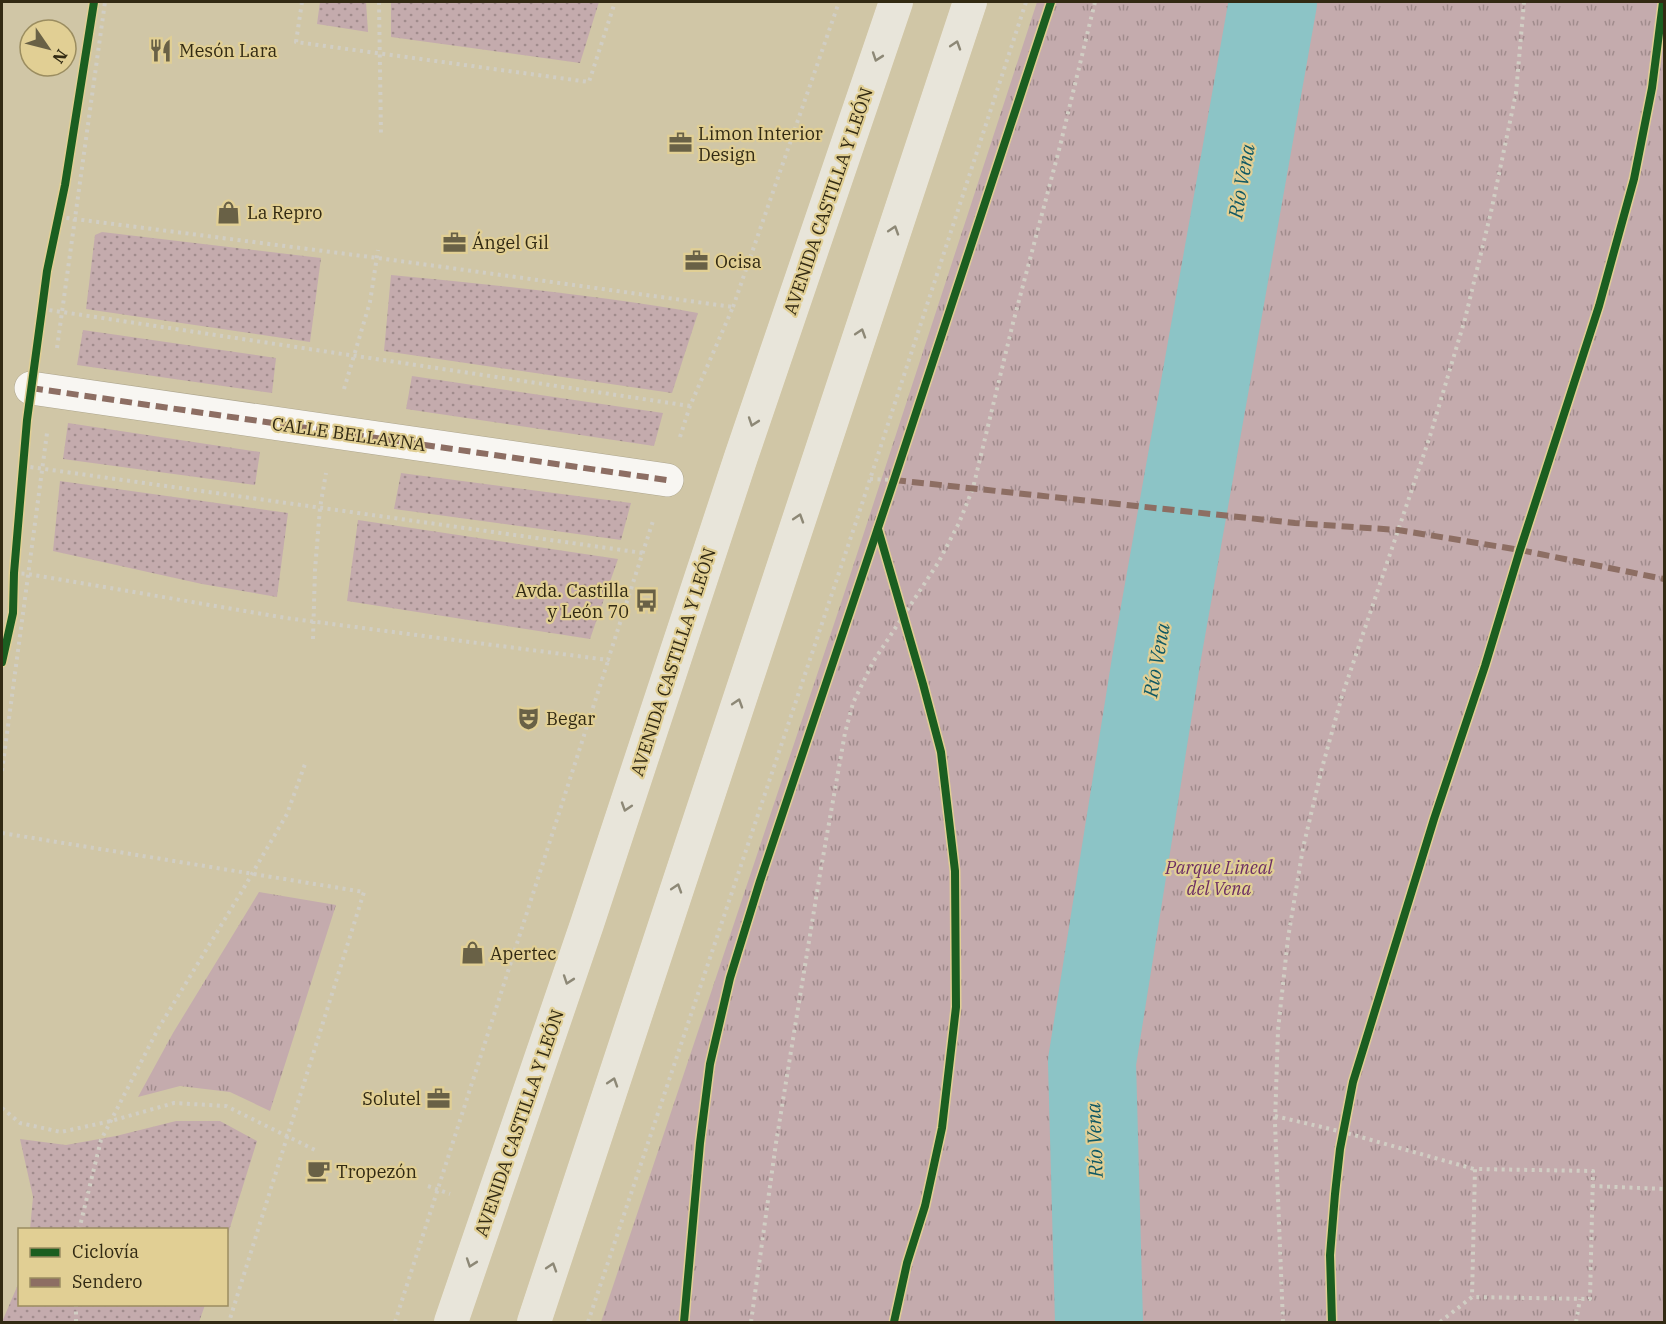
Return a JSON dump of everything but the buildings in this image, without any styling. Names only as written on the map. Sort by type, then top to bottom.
[{"type":"main road","name":"AVENIDA CASTILLA Y LEÓN","points":[[451,1323],[587,924],[737,468],[896,2]]},
{"type":"main road","points":[[534,1323],[970,2]]},
{"type":"street","name":"CALLE BELLAYNA","points":[[31,388],[667,480]]},
{"type":"path","points":[[302,2],[296,42],[589,82],[615,2]]},
{"type":"path","points":[[379,2],[381,136]]},
{"type":"path","points":[[733,307],[839,2]]},
{"type":"path","points":[[588,1323],[870,479],[1026,2]]},
{"type":"path","points":[[751,1323],[776,1143],[845,733],[853,703],[873,662],[938,563],[959,523],[973,488],[1095,2]]},
{"type":"path","points":[[1282,1323],[1275,1116],[1278,1030],[1288,938],[1303,848],[1342,696],[1430,436],[1465,319],[1491,212],[1516,93],[1524,2]]},
{"type":"path","points":[[56,228],[61,207]]},
{"type":"path","points":[[378,250],[378,258]]},
{"type":"path","points":[[40,319],[43,300]]},
{"type":"path","points":[[42,309],[690,406]]},
{"type":"path","points":[[22,477],[24,455]]},
{"type":"path","points":[[23,466],[643,553]]},
{"type":"path","points":[[891,490],[898,468]]},
{"type":"path","points":[[870,479],[894,480]]},
{"type":"path","points":[[14,583],[15,563]]},
{"type":"path","points":[[901,608],[907,628]]},
{"type":"path","points":[[395,1323],[608,660]]},
{"type":"path","points":[[79,1228],[101,1140],[158,1029],[287,814],[304,764]]},
{"type":"path","points":[[2,833],[364,892],[229,1323]]},
{"type":"path","points":[[2,1108],[20,1123],[61,1132],[174,1103],[226,1106],[317,1150]]},
{"type":"path","points":[[1275,1116],[1342,1136],[1475,1169],[1593,1171],[1590,1299],[1472,1297],[1440,1323]]},
{"type":"path","points":[[1342,1136],[1345,1122]]},
{"type":"path","points":[[1472,1297],[1475,1169]]},
{"type":"path","points":[[428,1186],[438,1190]]},
{"type":"path","points":[[1592,1186],[1665,1189]]},
{"type":"path","points":[[1576,1323],[1580,1299]]},
{"type":"path","points":[[76,1306],[76,1323]]},
{"type":"green space","points":[[320,2],[366,2],[368,32],[317,24]]},
{"type":"green space","points":[[391,2],[599,2],[580,63],[391,37]]},
{"type":"green space","name":"Parque Lineal del Vena","points":[[1037,2],[1664,2],[1664,1322],[601,1322],[843,597]]},
{"type":"green space","points":[[102,232],[321,258],[310,342],[86,309],[95,235]]},
{"type":"green space","points":[[391,275],[583,296],[698,313],[672,393],[384,351]]},
{"type":"green space","points":[[83,330],[276,358],[272,393],[77,365]]},
{"type":"green space","points":[[412,376],[663,413],[654,446],[406,409]]},
{"type":"green space","points":[[68,423],[260,452],[255,485],[63,459]]},
{"type":"green space","points":[[401,473],[631,503],[621,540],[394,509]]},
{"type":"green space","points":[[60,481],[288,513],[277,597],[202,584],[53,551]]},
{"type":"green space","points":[[358,520],[618,559],[590,639],[347,601]]},
{"type":"green space","points":[[259,892],[336,905],[270,1111],[230,1092],[180,1086],[138,1097],[173,1033]]},
{"type":"green space","points":[[176,1121],[220,1121],[257,1141],[228,1234],[228,1228],[30,1228],[33,1197],[20,1139],[66,1145],[116,1136]]},
{"type":"green space","points":[[18,1284],[18,1306],[205,1306],[199,1322],[2,1322]]},
{"type":"waterway","name":"Río Vena","points":[[1099,1322],[1092,1062],[1157,655],[1273,2]]},
{"type":"marked path","points":[[31,388],[667,480]]},
{"type":"marked path","points":[[894,480],[1295,523],[1398,530],[1520,550],[1664,579]]},
{"type":"cycle path","points":[[2,662],[13,613],[14,573],[27,420],[47,271],[65,185],[94,2]]},
{"type":"cycle path","points":[[684,1322],[700,1143],[710,1064],[730,978],[760,881],[1051,2]]},
{"type":"cycle path","points":[[1332,1322],[1330,1255],[1335,1194],[1340,1149],[1353,1082],[1434,819],[1599,306],[1634,179],[1652,88],[1663,2]]},
{"type":"cycle path","points":[[878,529],[941,752],[955,871],[956,1007],[942,1128],[925,1206],[907,1263],[894,1322]]},
{"type":"place","name":"Mesón Lara","points":[[161,50]]},
{"type":"place","name":"Limon Interior Design","points":[[680,143]]},
{"type":"place","name":"La Repro","points":[[229,212]]},
{"type":"place","name":"Ángel Gil","points":[[454,242]]},
{"type":"place","name":"Ocisa","points":[[697,261]]},
{"type":"place","name":"Avda. Castilla y León 70","points":[[647,600]]},
{"type":"place","name":"Begar","points":[[528,718]]},
{"type":"place","name":"Apertec","points":[[472,953]]},
{"type":"place","name":"Solutel","points":[[439,1098]]},
{"type":"place","name":"Tropezón","points":[[318,1171]]}]
